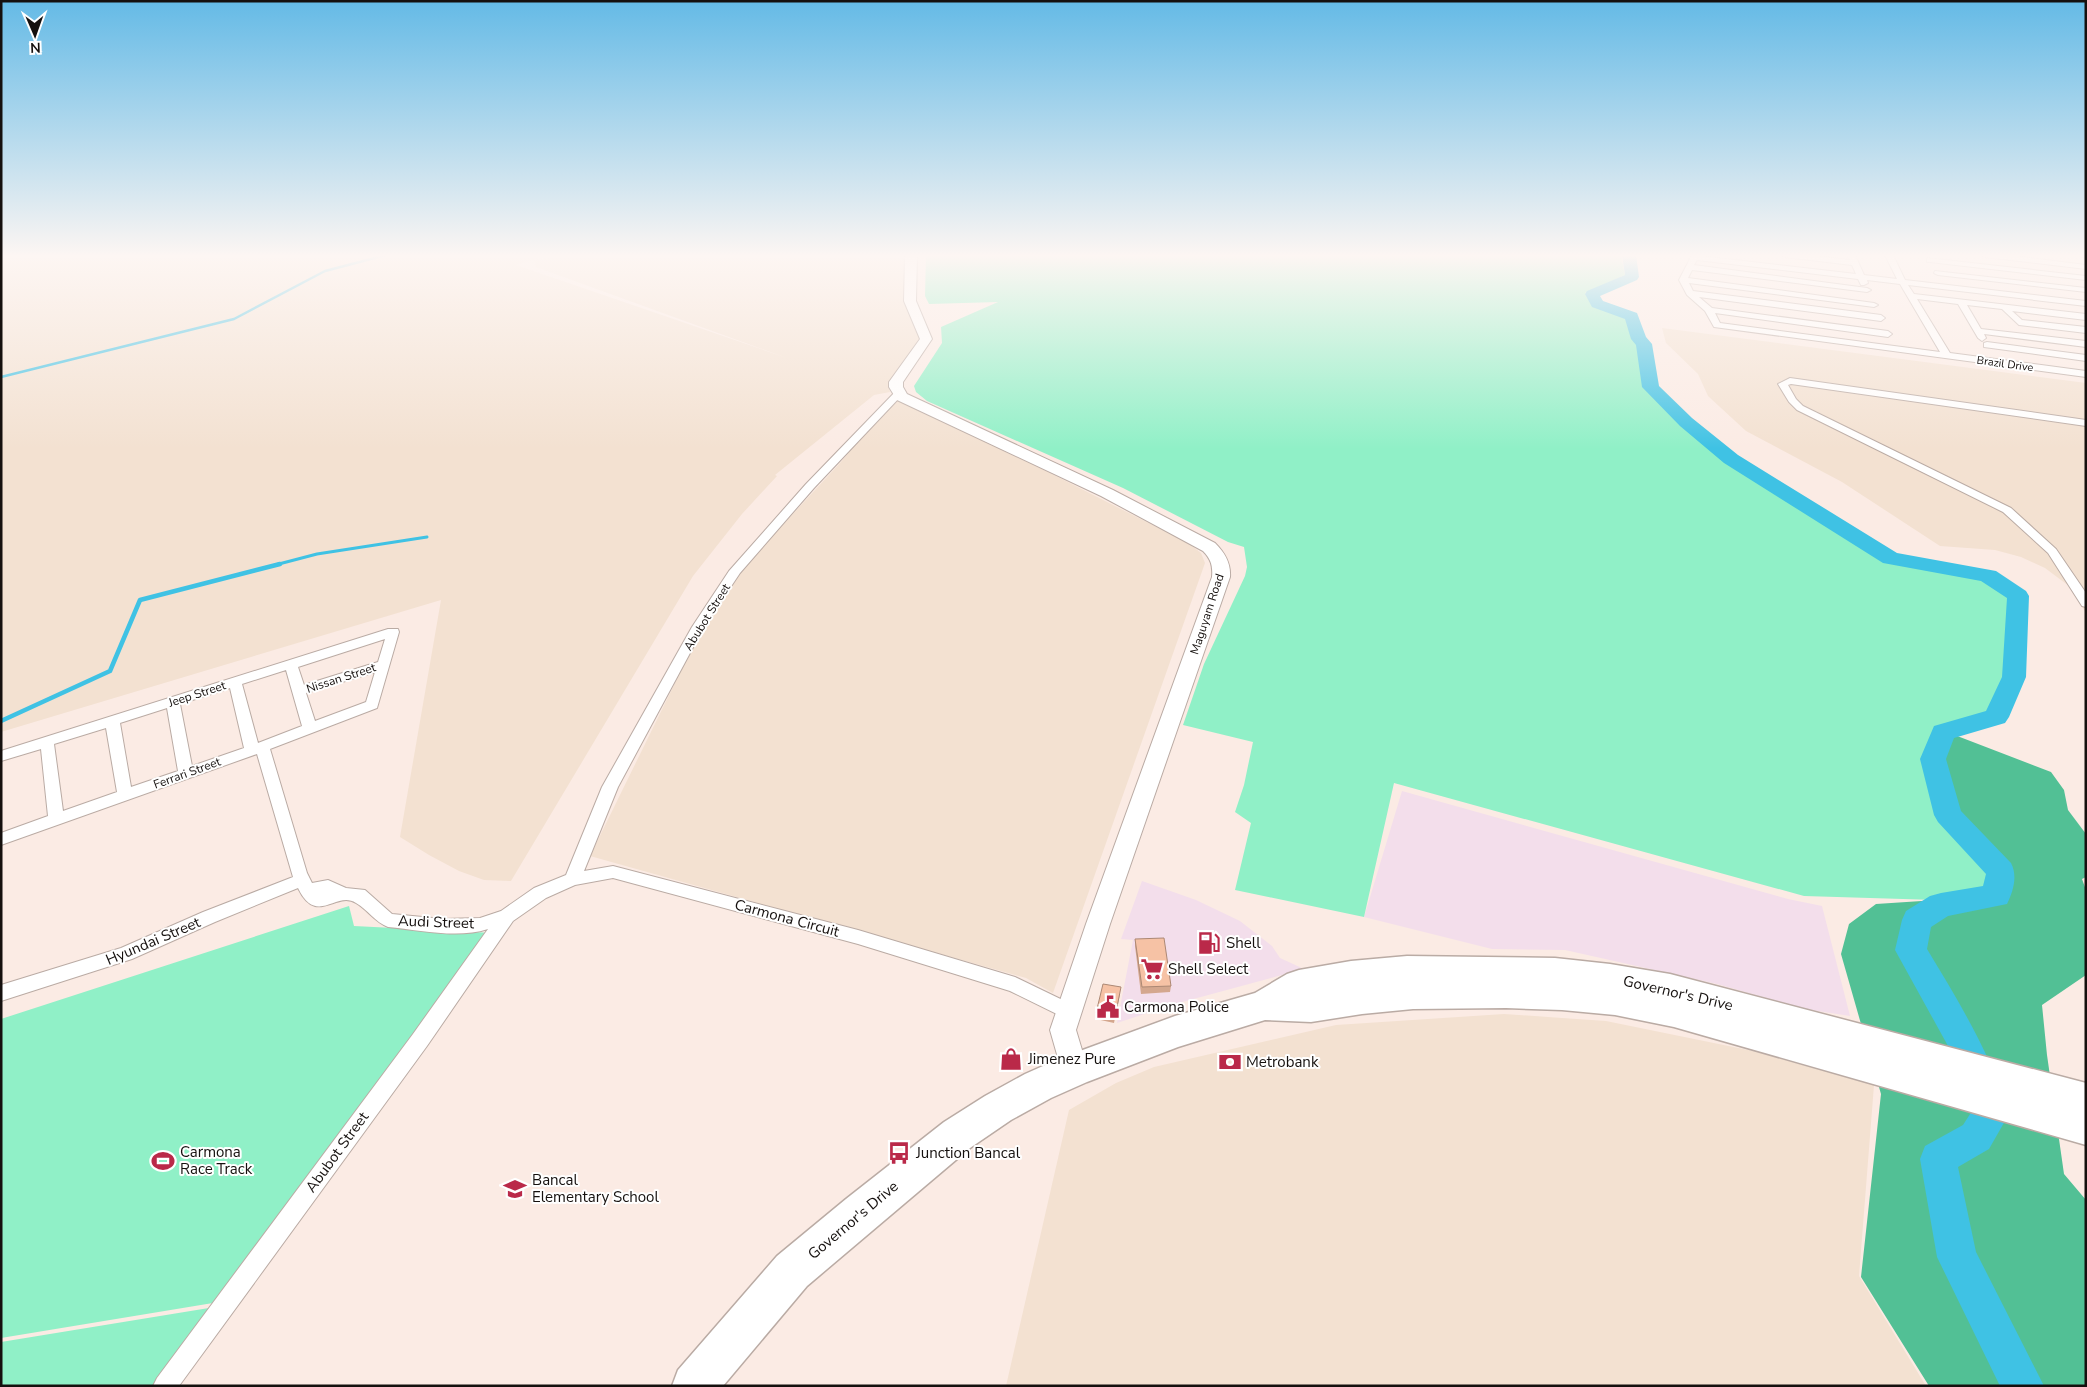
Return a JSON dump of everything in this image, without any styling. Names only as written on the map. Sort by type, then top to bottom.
[{"type":"highway","name":"Governor's Drive","points":[[694,1386],[792,1271],[860,1213],[957,1135],[1006,1104],[1074,1070],[1175,1032],[1265,1005],[1311,1008],[1362,998],[1414,994],[1515,993],[1615,1000],[2086,1100]]},
{"type":"highway","name":"Governor's Drive","points":[[1873,1054],[2086,1127]]},
{"type":"main road","points":[[899,393],[896,388],[898,377],[926,339],[918,320]]},
{"type":"main road","name":"Maguyam Road","points":[[899,393],[910,401],[1122,500],[1209,547],[1218,555],[1221,564],[1221,577],[1063,1030],[1074,1070]]},
{"type":"street","name":"Brazil Drive","points":[[1714,320],[1717,325],[2086,374]]},
{"type":"street","points":[[1781,320],[1888,334]]},
{"type":"street","points":[[1882,320],[1895,349]]},
{"type":"street","points":[[1925,320],[1947,356]]},
{"type":"street","points":[[1971,320],[1995,362]]},
{"type":"street","points":[[2017,320],[2019,322],[2086,330]]},
{"type":"street","points":[[1978,331],[2086,344]]},
{"type":"street","points":[[1986,345],[2086,358]]},
{"type":"street","points":[[2086,423],[1790,381],[1783,384],[1792,400],[1800,408],[2007,510],[2052,551],[2086,604]]},
{"type":"street","name":"Abubot Street","points":[[572,879],[610,787],[698,627],[735,571],[810,486],[899,393]]},
{"type":"street","name":"Jeep Street","points":[[1,756],[393,632],[383,665]]},
{"type":"street","points":[[291,665],[310,728]]},
{"type":"street","name":"Nissan Street","points":[[299,691],[383,665]]},
{"type":"street","name":"Ferrari Street","points":[[1,839],[186,774],[372,705],[383,665]]},
{"type":"street","points":[[235,682],[304,885]]},
{"type":"street","points":[[173,702],[186,774]]},
{"type":"street","points":[[112,721],[125,796]]},
{"type":"street","points":[[47,742],[56,820]]},
{"type":"street","name":"Carmona Circuit","points":[[508,916],[540,893],[572,879],[613,872],[858,936],[1015,985],[1069,1012]]},
{"type":"street","name":"Audi Street","points":[[304,885],[319,901],[343,894],[359,895],[388,920],[443,926],[480,924],[508,916]]},
{"type":"street","name":"Hyundai Street","points":[[1,994],[126,954],[208,917],[304,885]]},
{"type":"street","name":"Abubot Street","points":[[165,1386],[420,1040],[508,916]]},
{"type":"shaded area","points":[[1,320],[675,320],[787,358],[681,320],[917,320],[924,339],[889,387],[890,392],[874,395],[775,475],[777,476],[742,514],[693,576],[511,881],[484,880],[459,871],[400,837],[441,600],[1,732]]},
{"type":"shaded area","points":[[1662,328],[2086,383],[2086,613],[2069,586],[2045,568],[2021,557],[1995,550],[1940,546],[1842,482],[1746,431],[1708,396],[1698,374],[1666,343]]},
{"type":"shaded area","points":[[894,399],[1048,472],[1188,543],[1201,553],[1205,563],[1053,993],[1026,978],[590,856],[702,628],[741,570],[840,463]]},
{"type":"shaded area","points":[[1402,791],[1788,899],[1822,906],[1850,1016],[1805,1009],[1717,984],[1565,950],[1492,949],[1364,917]]},
{"type":"shaded area","points":[[1142,881],[1196,900],[1240,921],[1272,946],[1280,958],[1304,969],[1175,1004],[1117,1023],[1133,940],[1121,939]]},
{"type":"shaded area","points":[[1504,1014],[1606,1021],[1753,1051],[1874,1085],[1859,1276],[1926,1386],[1006,1386],[1069,1110],[1116,1083],[1154,1067],[1336,1025]]},
{"type":"green space","points":[[958,320],[1630,320],[1646,372],[1647,388],[1688,428],[1726,459],[1890,560],[1984,578],[2012,595],[2008,676],[1988,713],[1938,728],[1927,756],[1941,816],[1990,869],[1988,890],[1936,900],[1804,896],[1394,783],[1364,917],[1235,890],[1251,823],[1235,812],[1244,785],[1253,742],[1183,725],[1204,664],[1245,576],[1247,567],[1244,547],[1228,542],[1123,488],[927,401],[916,392],[914,386],[942,343],[941,327]]},
{"type":"green space","points":[[1939,729],[2051,772],[2064,790],[2068,810],[2086,834],[2086,877],[2082,879],[2086,890],[2086,975],[2042,1005],[2064,1174],[2086,1200],[2086,1386],[1929,1386],[1861,1277],[1881,1094],[1841,954],[1849,924],[1876,904],[1937,900],[1989,891],[1991,868],[1942,816],[1928,756]]},
{"type":"green space","name":"Carmona Race Track","points":[[349,906],[354,926],[493,933],[219,1302],[1,1338],[1,1019]]},
{"type":"green space","points":[[215,1307],[153,1386],[1,1386],[1,1342]]},
{"type":"building","name":"Shell Select","points":[[1164,938],[1171,986],[1142,987],[1135,939]]},
{"type":"building","name":"Carmona Police","points":[[1103,984],[1121,987],[1115,1017],[1096,1013]]},
{"type":"waterway","points":[[1,377],[231,320]]},
{"type":"waterway","points":[[1633,320],[1639,339],[1644,344],[1651,387],[1686,422],[1731,459],[1891,558],[1988,576],[2018,596],[2014,677],[1996,717],[1943,732],[1933,759],[1948,815],[2001,871],[1996,896],[1941,905],[1917,920],[1911,950],[1967,1049],[1977,1070],[1991,1114],[1976,1137],[1938,1159],[1957,1257],[2023,1386]]},
{"type":"waterway","points":[[275,565],[317,554],[427,537]]},
{"type":"waterway","points":[[1,721],[110,671],[140,600],[280,564]]},
{"type":"place","name":"Shell","points":[[1209,943]]},
{"type":"place","name":"Shell Select","points":[[1152,969]]},
{"type":"place","name":"Carmona Police","points":[[1108,1007]]},
{"type":"place","name":"Jimenez Pure","points":[[1011,1059]]},
{"type":"place","name":"Metrobank","points":[[1230,1062]]},
{"type":"place","name":"Junction Bancal","points":[[899,1153]]},
{"type":"place","name":"Carmona Race Track","points":[[163,1161]]},
{"type":"place","name":"Bancal Elementary School","points":[[515,1189]]}]
